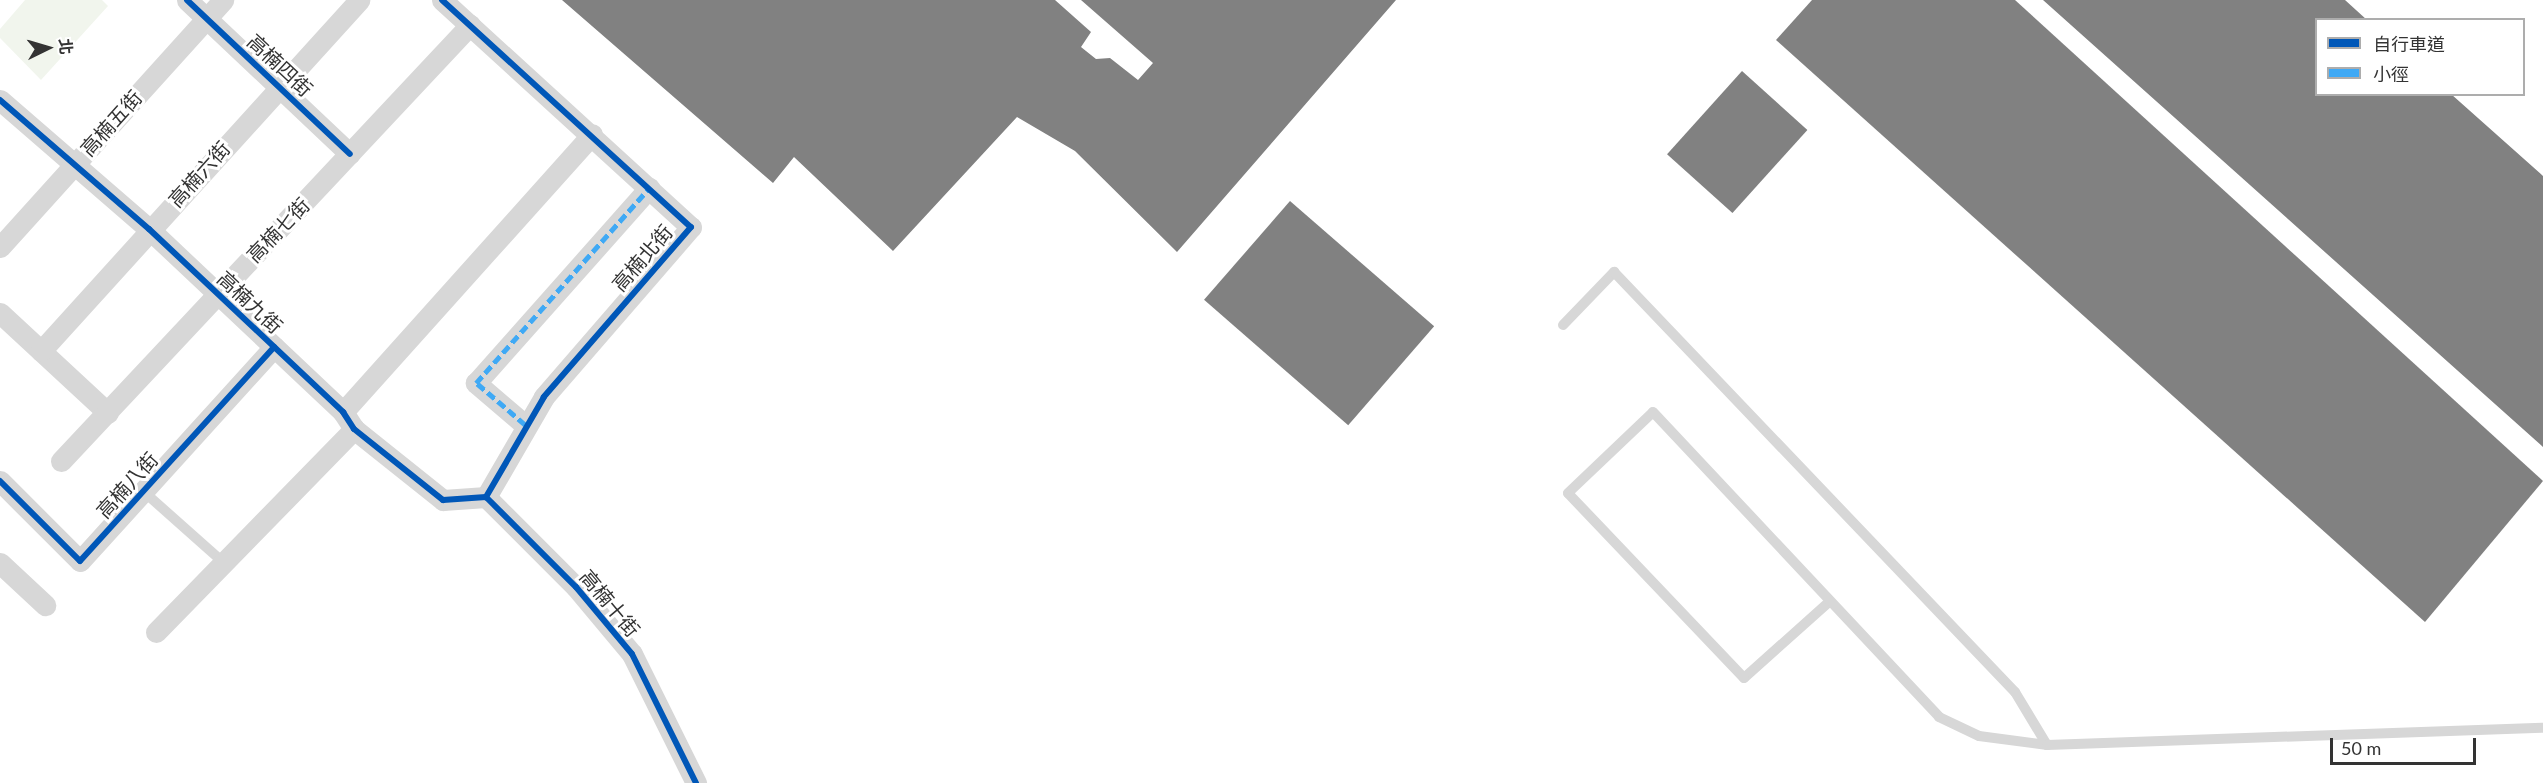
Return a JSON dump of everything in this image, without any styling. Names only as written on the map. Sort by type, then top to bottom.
[{"type":"street","name":"高楠四街","points":[[187,0],[350,154]]},
{"type":"street","name":"高楠五街","points":[[0,247],[223,0]]},
{"type":"street","name":"高楠六街","points":[[41,351],[148,230],[359,0]]},
{"type":"street","name":"高楠北街","points":[[442,0],[691,226],[544,397],[525,425],[486,497]]},
{"type":"street","name":"高楠七街","points":[[61,461],[470,25]]},
{"type":"street","name":"高楠九街","points":[[0,100],[148,230],[274,347],[349,421],[442,500],[486,497]]},
{"type":"street","points":[[156,632],[224,562],[349,421],[592,134]]},
{"type":"street","points":[[525,425],[476,383],[649,188]]},
{"type":"street","points":[[0,313],[108,413]]},
{"type":"street","name":"高楠八街","points":[[0,481],[80,561],[274,347]]},
{"type":"street","name":"高楠十街","points":[[486,497],[576,587],[632,654],[696,783]]},
{"type":"street","points":[[0,563],[45,605]]},
{"type":"lane","points":[[1563,325],[1614,272],[2015,692],[2047,745]]},
{"type":"lane","points":[[1829,602],[1744,678],[1568,493],[1653,412],[1939,717],[1979,736],[2047,745],[2543,728]]},
{"type":"lane","points":[[143,491],[224,562]]},
{"type":"shaded area","points":[[25,0],[102,0],[108,6],[41,80],[0,38],[0,29]]},
{"type":"building","points":[[562,0],[1055,0],[1091,32],[1081,47],[1096,59],[1110,58],[1138,80],[1153,63],[1081,0],[1396,0],[1177,252],[1075,151],[1017,117],[893,251],[794,157],[773,183]]},
{"type":"building","points":[[1812,0],[2015,0],[2543,481],[2425,622],[1776,40]]},
{"type":"building","points":[[2043,0],[2345,0],[2365,18],[2315,18],[2315,96],[2453,96],[2543,176],[2543,447]]},
{"type":"building","points":[[1742,71],[1807,130],[1732,213],[1667,154]]},
{"type":"building","points":[[1290,201],[1434,326],[1348,425],[1204,300]]},
{"type":"marked path","points":[[525,425],[476,383],[649,188]]},
{"type":"cycle path","points":[[187,0],[350,154]]},
{"type":"cycle path","points":[[442,0],[691,227],[544,397],[486,497]]},
{"type":"cycle path","points":[[0,100],[149,229],[343,412],[354,429],[443,500],[486,497]]},
{"type":"cycle path","points":[[0,481],[80,561],[274,347]]},
{"type":"cycle path","points":[[486,497],[576,587],[632,654],[696,783]]}]
